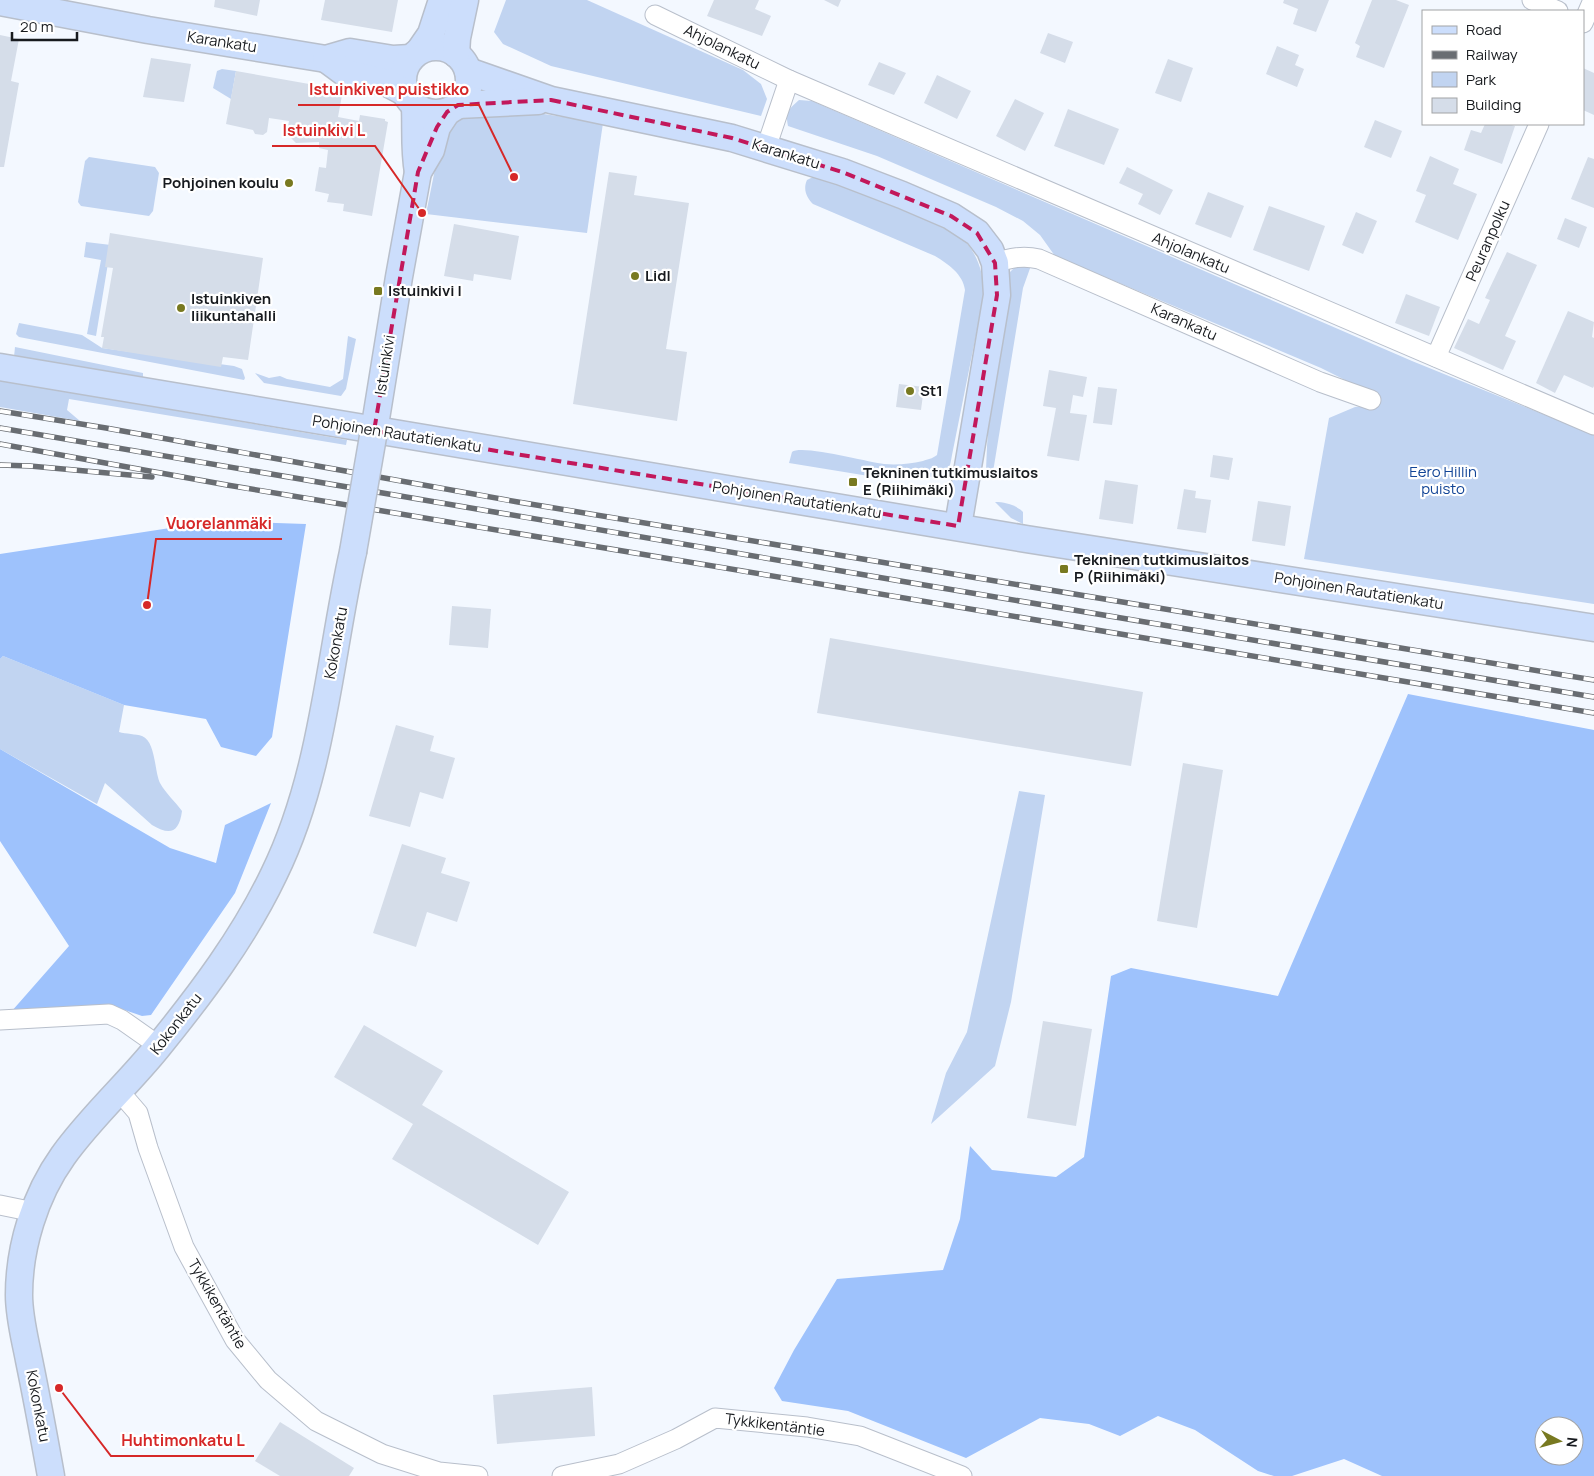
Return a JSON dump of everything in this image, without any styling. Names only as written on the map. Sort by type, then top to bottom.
[{"type":"street","points":[[442,0],[431,34],[403,73],[402,81],[410,99],[425,112],[436,114],[452,109],[467,92],[469,78],[462,62],[457,38],[465,0]]},
{"type":"street","points":[[1532,0],[1556,10]]},
{"type":"street","points":[[1584,20],[1593,0]]},
{"type":"street","name":"Karankatu","points":[[0,2],[148,30],[326,59],[350,52],[393,59],[415,54]]},
{"type":"street","name":"Ahjolankatu","points":[[655,15],[789,80],[1594,425]]},
{"type":"street","points":[[415,54],[439,47],[448,50],[462,62]]},
{"type":"street","name":"Karankatu","points":[[326,59],[345,73],[387,84],[410,99]]},
{"type":"street","name":"Karankatu","points":[[462,62],[551,100],[732,138],[842,172],[902,194],[951,216],[977,233],[990,250],[995,263],[997,295],[958,526]]},
{"type":"street","points":[[766,148],[789,80]]},
{"type":"street","name":"Istuinkivi","points":[[410,99],[414,150],[418,172]]},
{"type":"street","name":"Karankatu","points":[[452,109],[551,100]]},
{"type":"street","name":"Istuinkivi","points":[[352,555],[381,389],[398,277],[418,172],[431,150],[437,127],[452,109]]},
{"type":"street","name":"Peuranpolku","points":[[1436,358],[1539,125]]},
{"type":"street","name":"Karankatu","points":[[995,263],[1028,256],[1039,259],[1320,382],[1372,400]]},
{"type":"street","name":"Pohjoinen Rautatienkatu","points":[[0,367],[958,526],[1026,539],[1594,628]]},
{"type":"street","name":"Kokonkatu","points":[[52,1476],[19,1309],[23,1256],[34,1212],[44,1189],[62,1157],[159,1046],[221,965],[266,890],[288,841],[302,801],[317,740],[352,555]]},
{"type":"street","points":[[0,1020],[109,1014],[122,1020],[159,1046]]},
{"type":"street","name":"Tykkikentäntie","points":[[119,1091],[138,1113],[148,1148],[184,1247],[235,1340],[268,1380],[316,1421],[382,1454],[439,1472],[478,1476]]},
{"type":"street","points":[[0,1205],[34,1212]]},
{"type":"street","name":"Tykkikentäntie","points":[[562,1476],[619,1464],[676,1439],[715,1418],[807,1427],[860,1436],[962,1476]]},
{"type":"highlighted area","points":[[551,100],[732,138],[842,172],[951,216],[977,233],[995,263],[997,295],[958,526],[374,431],[418,172],[437,127],[447,112],[458,105]]},
{"type":"green space","points":[[506,0],[587,0],[743,70],[761,84],[767,99],[761,116],[551,66],[503,44],[494,32]]},
{"type":"green space","points":[[222,69],[236,71],[231,99],[213,88],[217,71]]},
{"type":"green space","name":"Eero Hillin puisto","points":[[799,100],[812,101],[1412,361],[1594,435],[1594,604],[1304,559],[1329,418],[1355,407],[1377,405],[1381,398],[1321,368],[1055,256],[1040,235],[1023,221],[996,207],[877,156],[788,126],[787,117],[789,111]]},
{"type":"green space","points":[[513,112],[544,114],[603,123],[587,233],[426,214],[441,139],[454,122],[462,118]]},
{"type":"green space","points":[[89,157],[155,167],[159,173],[153,211],[149,216],[81,206],[78,202],[85,161]]},
{"type":"green space","points":[[815,176],[878,198],[955,232],[969,245],[978,262],[983,281],[983,300],[951,462],[945,474],[924,477],[881,478],[789,463],[792,452],[798,450],[821,452],[889,464],[918,462],[937,455],[965,290],[958,274],[935,256],[813,204],[807,196],[805,187],[807,180]]},
{"type":"green space","points":[[86,242],[111,245],[96,336],[87,334],[101,260],[84,257]]},
{"type":"green space","points":[[1033,260],[1023,288],[993,472],[986,470],[989,420],[997,347],[1009,273],[1018,264]]},
{"type":"green space","points":[[19,323],[82,335],[102,348],[234,366],[242,369],[245,378],[244,380],[19,337],[16,334]]},
{"type":"green space","points":[[348,336],[356,339],[346,389],[341,396],[264,383],[255,373],[269,378],[280,376],[330,387],[343,379]]},
{"type":"green space","points":[[15,347],[143,373],[143,379],[14,357]]},
{"type":"green space","points":[[0,380],[347,440],[346,445],[69,399],[67,410],[80,421],[0,407]]},
{"type":"green space","points":[[995,502],[1017,507],[1023,512],[1023,524],[1011,518]]},
{"type":"green space","points":[[3,656],[124,705],[119,732],[142,736],[150,744],[160,783],[182,811],[181,819],[176,828],[168,831],[152,825],[105,783],[97,804],[0,749],[0,659]]},
{"type":"green space","points":[[1019,791],[1045,795],[1011,1002],[995,1066],[931,1124],[946,1073],[967,1032]]},
{"type":"shaded area","points":[[216,521],[306,524],[272,737],[256,756],[221,747],[206,719],[124,705],[3,656],[0,659],[0,554]]},
{"type":"shaded area","points":[[1408,694],[1594,730],[1594,1476],[1382,1476],[1344,1459],[1292,1476],[1274,1476],[1258,1471],[1195,1430],[1158,1416],[1120,1436],[1089,1424],[1040,1418],[966,1458],[848,1411],[782,1401],[774,1388],[794,1350],[837,1279],[943,1270],[960,1219],[970,1146],[992,1170],[1056,1177],[1084,1157],[1111,976],[1131,968],[1278,996]]},
{"type":"shaded area","points":[[0,749],[170,848],[216,863],[225,825],[271,803],[235,893],[151,1015],[142,1016],[116,1007],[11,1012],[69,946],[0,841]]},
{"type":"building","points":[[215,0],[260,0],[257,16],[214,7]]},
{"type":"building","points":[[325,0],[398,0],[392,32],[321,20]]},
{"type":"building","points":[[714,0],[759,0],[755,9],[771,16],[762,36],[707,16]]},
{"type":"building","points":[[824,0],[841,0],[838,7]]},
{"type":"building","points":[[1284,0],[1329,0],[1316,32],[1293,24],[1298,9],[1283,3]]},
{"type":"building","points":[[1372,0],[1396,0],[1409,5],[1384,68],[1356,57],[1360,46],[1355,43]]},
{"type":"building","points":[[1048,33],[1073,42],[1065,63],[1040,53]]},
{"type":"building","points":[[0,35],[19,39],[11,81],[19,83],[4,167],[0,167]]},
{"type":"building","points":[[1277,46],[1299,55],[1295,65],[1304,69],[1297,87],[1266,74]]},
{"type":"building","points":[[151,58],[191,64],[184,102],[143,97]]},
{"type":"building","points":[[1168,59],[1193,68],[1181,102],[1155,93]]},
{"type":"building","points":[[879,62],[906,73],[894,95],[868,85]]},
{"type":"building","points":[[1584,68],[1594,73],[1594,115],[1584,110]]},
{"type":"building","points":[[236,71],[343,90],[338,117],[359,121],[360,115],[385,119],[388,122],[372,216],[343,211],[344,204],[327,202],[329,194],[315,191],[319,167],[326,168],[328,150],[319,148],[319,142],[296,143],[290,137],[292,128],[288,127],[289,121],[269,118],[267,132],[263,135],[255,134],[253,130],[226,124]]},
{"type":"building","points":[[937,75],[971,91],[957,119],[924,103]]},
{"type":"building","points":[[1015,99],[1044,113],[1025,151],[996,136]]},
{"type":"building","points":[[1068,109],[1119,129],[1104,165],[1054,146]]},
{"type":"building","points":[[1375,120],[1402,131],[1391,158],[1364,147]]},
{"type":"building","points":[[1485,125],[1515,126],[1502,164],[1464,150],[1471,130],[1481,133]]},
{"type":"building","points":[[1430,156],[1459,169],[1453,184],[1477,194],[1458,240],[1415,222],[1426,195],[1416,191]]},
{"type":"building","points":[[1588,157],[1594,159],[1594,208],[1571,199]]},
{"type":"building","points":[[1127,167],[1173,190],[1160,215],[1138,204],[1143,194],[1119,183]]},
{"type":"building","name":"Lidl","points":[[609,172],[637,176],[634,195],[689,203],[666,349],[687,352],[677,421],[573,404]]},
{"type":"building","points":[[1208,192],[1244,206],[1231,238],[1195,224]]},
{"type":"building","points":[[1269,206],[1325,226],[1309,271],[1253,250]]},
{"type":"building","points":[[1356,212],[1377,221],[1363,254],[1342,245]]},
{"type":"building","points":[[1565,218],[1587,227],[1579,248],[1557,239]]},
{"type":"building","points":[[454,224],[519,236],[511,280],[474,274],[473,281],[444,276]]},
{"type":"building","name":"Istuinkiven liikuntahalli","points":[[110,233],[263,258],[248,360],[223,357],[221,367],[102,348],[104,337],[101,337],[113,268],[105,267]]},
{"type":"building","points":[[1507,252],[1537,265],[1505,336],[1516,341],[1503,370],[1454,348],[1468,319],[1479,324],[1490,300],[1485,298]]},
{"type":"building","points":[[1406,294],[1440,307],[1429,336],[1395,323]]},
{"type":"building","points":[[1568,311],[1594,322],[1592,337],[1594,338],[1594,386],[1593,388],[1564,375],[1555,393],[1536,383]]},
{"type":"building","points":[[1049,370],[1087,377],[1083,397],[1073,395],[1070,413],[1087,415],[1079,461],[1047,456],[1056,408],[1043,406]]},
{"type":"building","points":[[899,384],[924,387],[921,410],[896,407]]},
{"type":"building","points":[[1098,387],[1117,389],[1112,425],[1093,423]]},
{"type":"building","points":[[1213,455],[1233,458],[1229,480],[1210,477]]},
{"type":"building","points":[[1105,480],[1138,485],[1133,524],[1099,519]]},
{"type":"building","points":[[1184,489],[1196,491],[1195,498],[1211,500],[1206,533],[1177,529]]},
{"type":"building","points":[[1258,501],[1291,506],[1285,546],[1252,541]]},
{"type":"building","points":[[452,606],[491,609],[488,648],[449,645]]},
{"type":"building","points":[[830,638],[1143,692],[1131,766],[817,713]]},
{"type":"building","points":[[396,725],[434,736],[430,751],[455,758],[443,799],[420,792],[410,827],[369,816]]},
{"type":"building","points":[[1183,763],[1223,770],[1197,928],[1157,921]]},
{"type":"building","points":[[402,844],[446,858],[441,873],[470,882],[457,922],[427,912],[416,947],[373,933]]},
{"type":"building","points":[[1043,1021],[1092,1029],[1076,1126],[1027,1118]]},
{"type":"building","points":[[364,1025],[443,1071],[422,1105],[569,1192],[538,1245],[392,1159],[413,1124],[334,1077]]},
{"type":"building","points":[[592,1387],[595,1436],[497,1444],[493,1395]]},
{"type":"building","points":[[280,1422],[354,1468],[349,1476],[280,1476],[255,1461]]},
{"type":"railway","points":[[0,411],[106,428],[518,502],[1594,680]]},
{"type":"railway","points":[[0,428],[1594,697]]},
{"type":"railway","points":[[0,444],[227,485],[1594,713]]},
{"type":"railway","points":[[0,465],[152,477]]},
{"type":"place","name":"Istuinkiven puistikko","points":[[514,177]]},
{"type":"place","name":"Pohjoinen koulu","points":[[289,183]]},
{"type":"place","name":"Istuinkivi L","points":[[422,213]]},
{"type":"place","name":"Lidl","points":[[635,276]]},
{"type":"place","name":"Istuinkivi I","points":[[378,291]]},
{"type":"place","name":"Istuinkiven liikuntahalli","points":[[181,308]]},
{"type":"place","name":"St1","points":[[910,391]]},
{"type":"place","name":"Tekninen tutkimuslaitos E (Riihimäki)","points":[[853,482]]},
{"type":"place","name":"Tekninen tutkimuslaitos P (Riihimäki)","points":[[1064,569]]},
{"type":"place","name":"Vuorelanmäki","points":[[147,605]]},
{"type":"place","name":"Huhtimonkatu L","points":[[59,1388]]}]
